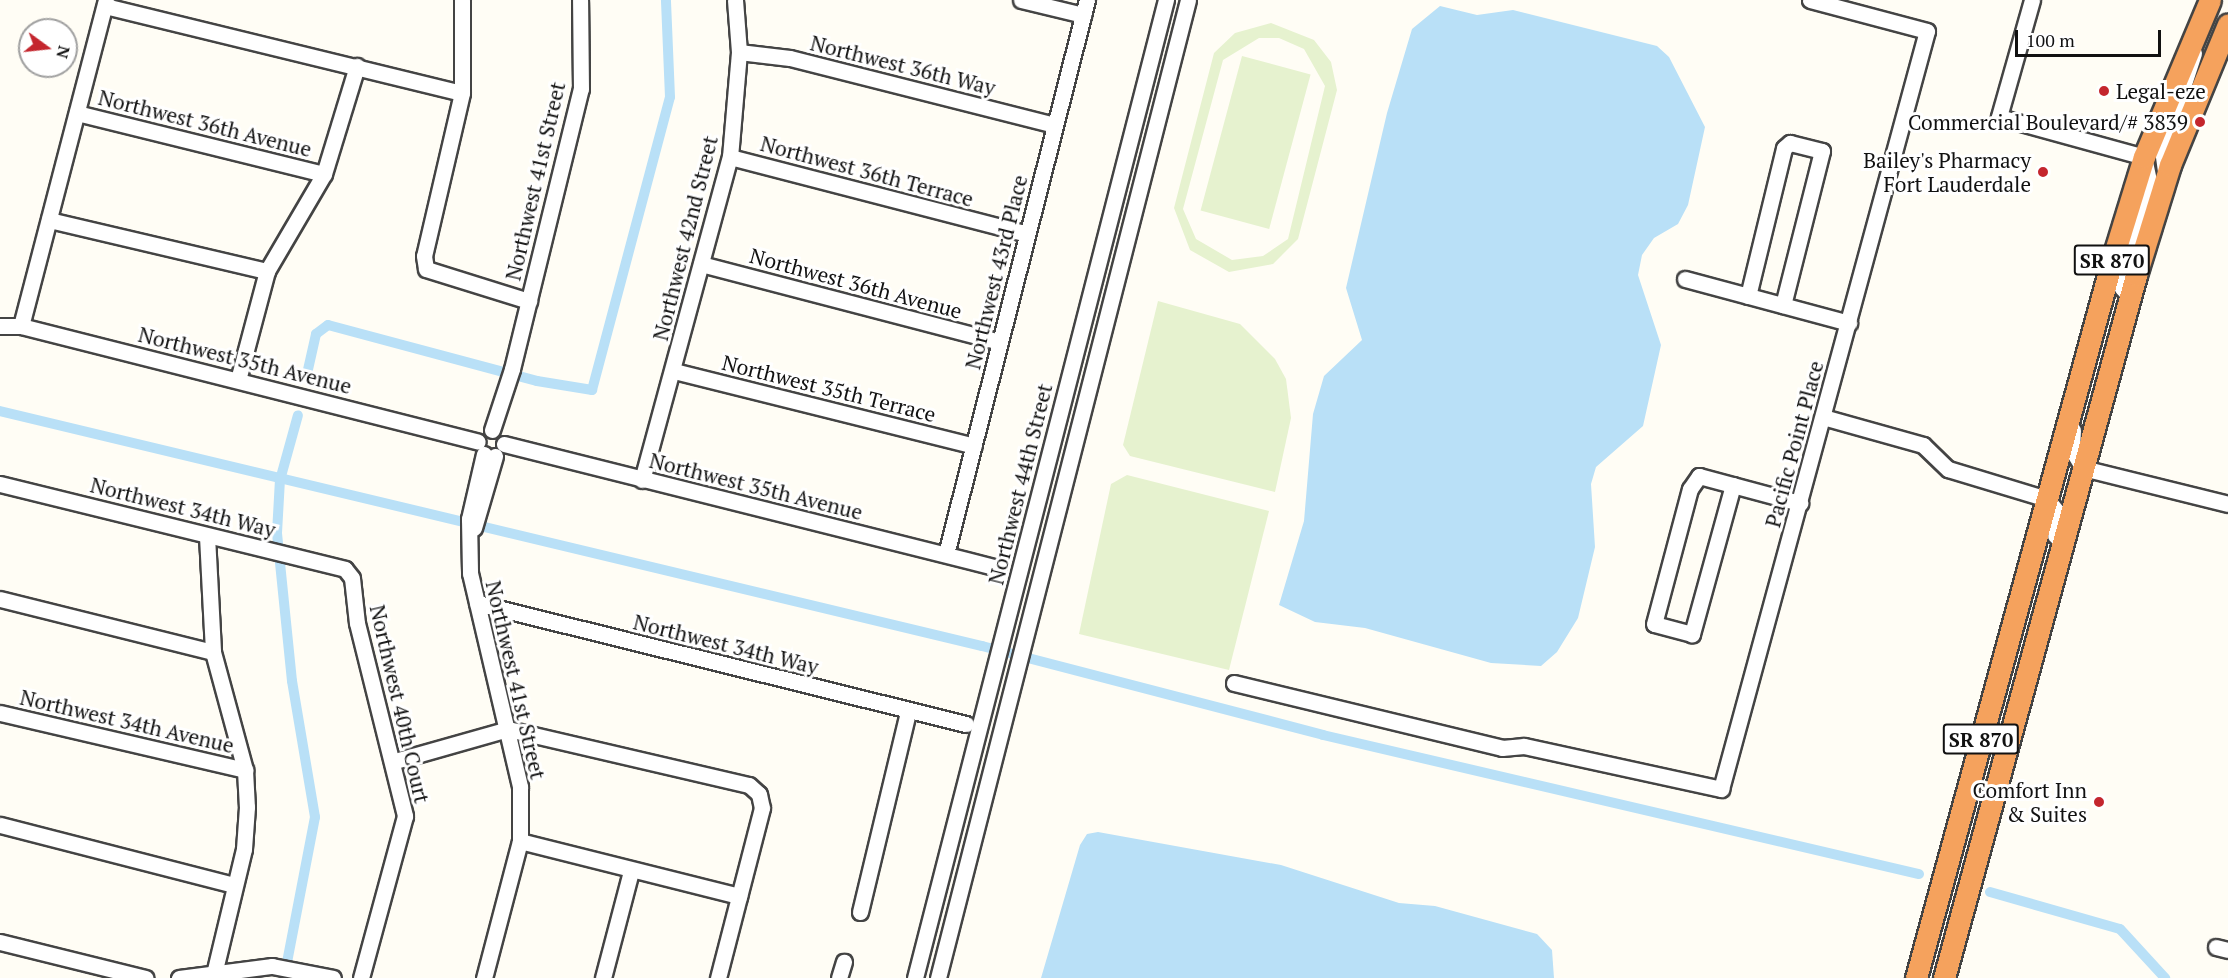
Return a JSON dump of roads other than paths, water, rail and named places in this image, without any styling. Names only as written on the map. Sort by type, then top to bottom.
[{"type":"highway","name":"SR 870","points":[[1916,978],[2073,402],[2144,157],[2210,0]]},
{"type":"highway","name":"SR 870","points":[[1944,978],[2130,297],[2166,178],[2228,24]]},
{"type":"street","points":[[462,0],[462,93],[424,256],[426,269],[529,301]]},
{"type":"street","name":"Northwest 41st Street","points":[[484,978],[520,841],[520,787],[470,573],[472,531],[581,89],[580,0]]},
{"type":"street","name":"Northwest 42nd Street","points":[[642,480],[674,371],[730,157],[739,52],[735,0]]},
{"type":"street","points":[[1021,0],[1085,8]]},
{"type":"street","name":"Northwest 44th Street","points":[[915,978],[971,729],[992,677],[1166,0]]},
{"type":"street","name":"Northwest 44th Street","points":[[938,978],[1188,0]]},
{"type":"street","name":"Pacific Point Place","points":[[1234,683],[1502,748],[1524,746],[1721,789],[1928,31],[1810,0]]},
{"type":"street","points":[[2031,0],[2000,117],[2144,157],[2149,182],[2121,282],[2130,297]]},
{"type":"street","points":[[21,326],[106,3],[462,93]]},
{"type":"street","name":"Northwest 43rd Place","points":[[946,554],[1085,8]]},
{"type":"street","points":[[2166,178],[2162,151],[2191,75],[2194,53],[2189,50]]},
{"type":"street","name":"Northwest 36th Way","points":[[739,52],[790,58],[1055,125]]},
{"type":"street","points":[[238,380],[267,271],[324,174],[357,66]]},
{"type":"street","name":"Northwest 36th Avenue","points":[[77,113],[324,174]]},
{"type":"street","points":[[1748,296],[1784,148],[1790,143],[1822,151],[1783,305]]},
{"type":"street","name":"Northwest 36th Terrace","points":[[730,157],[1027,234]]},
{"type":"street","points":[[49,220],[267,271]]},
{"type":"street","name":"Northwest 36th Avenue","points":[[701,264],[1000,342]]},
{"type":"street","points":[[1685,279],[1849,323]]},
{"type":"street","name":"Northwest 35th Avenue","points":[[0,326],[21,326],[998,568]]},
{"type":"street","name":"Northwest 35th Terrace","points":[[674,371],[974,446]]},
{"type":"street","points":[[2073,402],[2072,450],[2083,468],[2228,504]]},
{"type":"street","points":[[1823,417],[1923,445],[1948,469],[2047,499],[2059,514],[2050,557],[2054,572]]},
{"type":"street","points":[[1733,485],[1692,634],[1654,624],[1690,489],[1700,477],[1733,485],[1800,503]]},
{"type":"street","name":"Northwest 34th Way","points":[[0,484],[345,569],[352,578]]},
{"type":"street","points":[[207,536],[213,652],[245,770],[244,849],[214,970]]},
{"type":"street","name":"Northwest 40th Court","points":[[352,578],[357,623],[395,761],[405,816],[362,978]]},
{"type":"street","points":[[0,599],[213,652]]},
{"type":"street","name":"Northwest 34th Way","points":[[477,603],[908,712],[971,729],[999,740]]},
{"type":"street","points":[[860,912],[908,712]]},
{"type":"street","name":"Northwest 34th Avenue","points":[[0,713],[245,770]]},
{"type":"street","points":[[395,761],[508,729],[748,785],[759,794],[762,808],[718,978]]},
{"type":"street","points":[[0,825],[234,885]]},
{"type":"street","points":[[520,841],[631,871],[739,896]]},
{"type":"street","points":[[603,978],[631,871]]},
{"type":"street","points":[[0,942],[146,978]]},
{"type":"street","points":[[840,978],[844,962]]},
{"type":"street","points":[[178,978],[214,970],[272,966],[333,978]]},
{"type":"water","points":[[1440,6],[1477,15],[1513,10],[1657,46],[1669,57],[1705,127],[1688,205],[1678,224],[1654,238],[1642,255],[1638,275],[1661,345],[1643,426],[1596,467],[1591,484],[1595,547],[1578,618],[1557,652],[1541,666],[1491,663],[1365,628],[1315,622],[1279,605],[1304,521],[1313,414],[1324,376],[1362,340],[1346,288],[1387,113],[1412,29]]},
{"type":"water","points":[[1098,832],[1281,865],[1399,903],[1435,906],[1537,934],[1552,950],[1554,978],[1041,978],[1080,845],[1087,834]]},
{"type":"waterway","points":[[307,374],[316,334],[328,325],[537,381],[592,390],[670,97],[666,0]]},
{"type":"waterway","points":[[0,411],[982,646],[1323,735],[1919,874]]},
{"type":"waterway","points":[[284,978],[315,817],[292,681],[277,533],[280,480],[298,415]]},
{"type":"waterway","points":[[1990,892],[2120,929],[2165,978]]},
{"type":"place","name":"Legal-eze","points":[[2104,91]]},
{"type":"place","name":"Commercial Boulevard/# 3839","points":[[2200,122]]},
{"type":"place","name":"Bailey's Pharmacy Fort Lauderdale","points":[[2043,172]]},
{"type":"place","name":"Comfort Inn & Suites","points":[[2099,802]]}]
